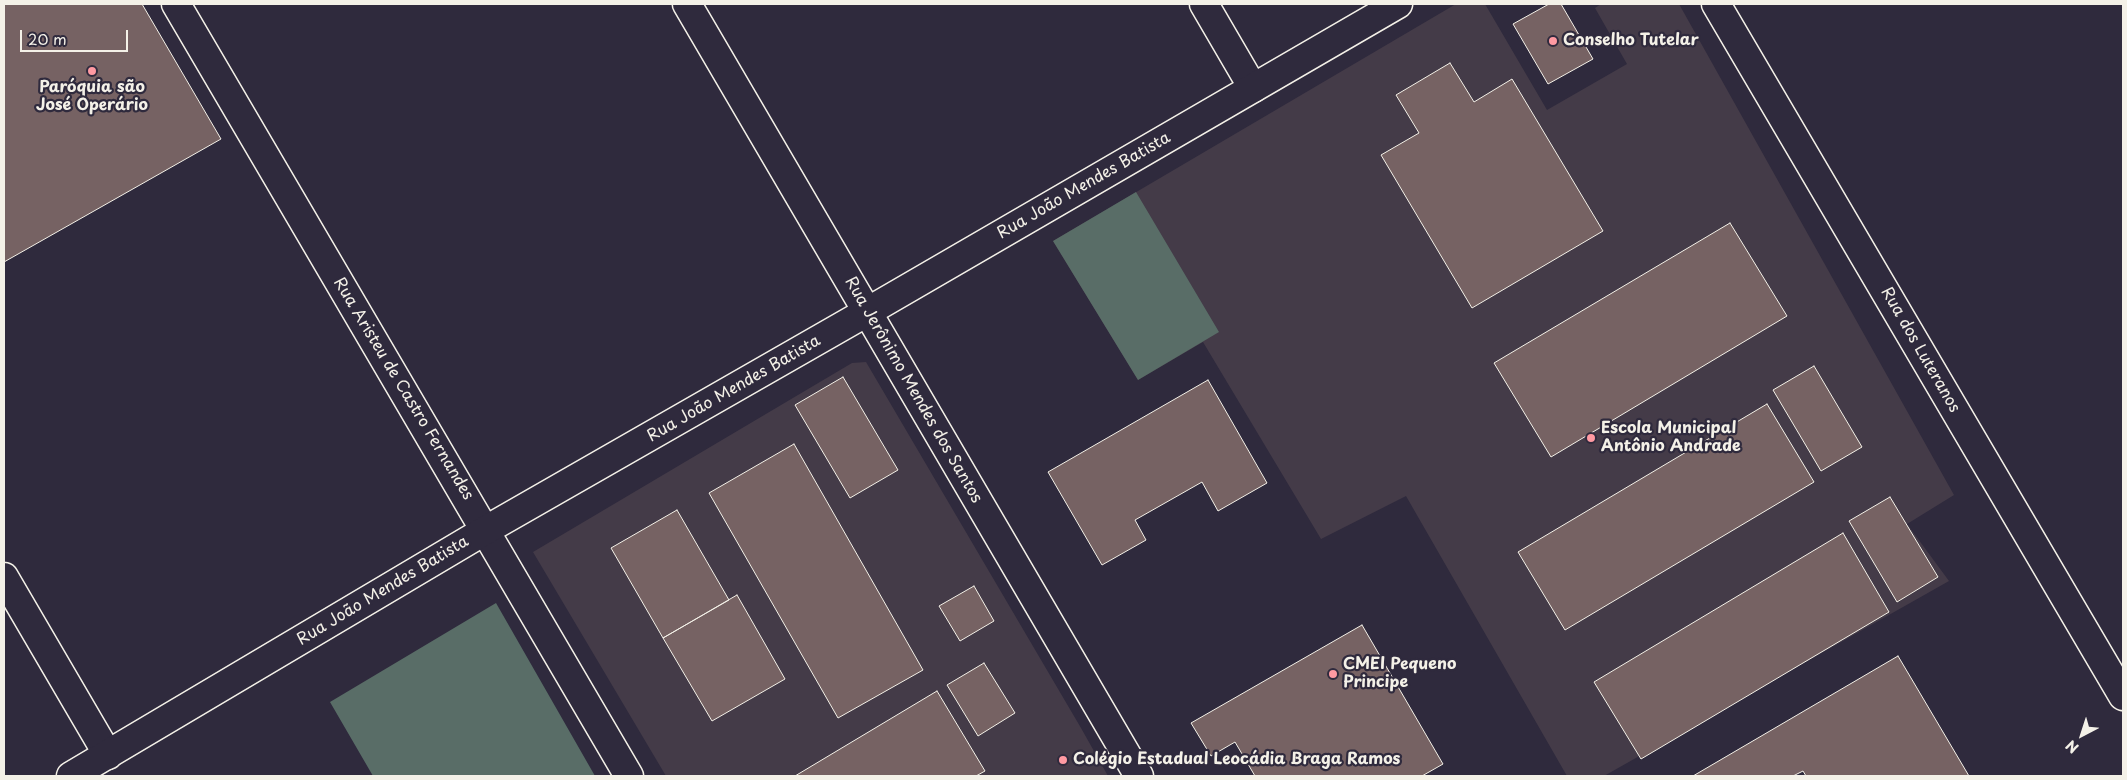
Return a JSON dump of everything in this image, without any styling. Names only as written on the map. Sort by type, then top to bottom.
[{"type":"street","name":"Rua Aristeu de Castro Fernandes","points":[[176,4],[629,776]]},
{"type":"street","name":"Rua Jerônimo Mendes dos Santos","points":[[687,4],[1139,776]]},
{"type":"street","points":[[1204,4],[1253,88]]},
{"type":"street","name":"Rua João Mendes Batista","points":[[71,776],[486,530],[867,312],[1398,4]]},
{"type":"street","name":"Rua dos Luteranos","points":[[1716,4],[2123,696]]},
{"type":"street","points":[[4,577],[108,755]]},
{"type":"shaded area","name":"Escola Municipal Antônio Andrade","points":[[1456,4],[1485,4],[1547,110],[1627,64],[1595,8],[1601,4],[1679,4],[1954,495],[1907,524],[1949,581],[1604,776],[1567,776],[1406,496],[1321,539],[1203,342],[1138,380],[1053,241]]},
{"type":"shaded area","points":[[866,362],[1108,776],[666,776],[533,552],[852,363]]},
{"type":"green space","points":[[1136,192],[1219,332],[1138,380],[1053,241]]},
{"type":"green space","points":[[496,603],[595,776],[373,776],[330,702]]},
{"type":"building","name":"Paróquia são José Operário","points":[[4,4],[142,4],[221,139],[4,262]]},
{"type":"building","name":"Conselho Tutelar","points":[[1549,4],[1561,4],[1593,59],[1548,84],[1513,24]]},
{"type":"building","points":[[1450,63],[1474,102],[1512,79],[1603,231],[1472,308],[1381,155],[1419,133],[1396,95]]},
{"type":"building","points":[[1730,223],[1787,316],[1551,457],[1494,363]]},
{"type":"building","points":[[1814,366],[1862,447],[1821,471],[1773,390]]},
{"type":"building","points":[[843,377],[898,470],[850,498],[795,405]]},
{"type":"building","points":[[1208,380],[1267,483],[1218,511],[1202,482],[1135,520],[1146,540],[1102,565],[1048,472]]},
{"type":"building","points":[[1767,404],[1814,482],[1565,630],[1518,552]]},
{"type":"building","points":[[794,444],[923,670],[838,718],[709,493]]},
{"type":"building","points":[[1890,497],[1938,577],[1897,602],[1849,521]]},
{"type":"building","points":[[677,510],[729,600],[663,638],[611,548]]},
{"type":"building","points":[[1843,533],[1889,612],[1641,759],[1594,682]]},
{"type":"building","points":[[974,586],[994,621],[960,641],[939,606]]},
{"type":"building","points":[[737,595],[785,679],[712,721],[663,638]]},
{"type":"building","name":"CMEI Pequeno Principe","points":[[1362,625],[1443,764],[1422,776],[1255,776],[1235,742],[1211,756],[1191,723]]},
{"type":"building","points":[[1898,656],[1969,776],[1806,776],[1803,771],[1793,776],[1693,776]]},
{"type":"building","points":[[984,663],[1015,713],[978,736],[947,685]]},
{"type":"building","points":[[937,691],[985,771],[976,776],[795,776]]},
{"type":"place","name":"Conselho Tutelar","points":[[1553,41]]},
{"type":"place","name":"Paróquia são José Operário","points":[[92,71]]},
{"type":"place","name":"Escola Municipal Antônio Andrade","points":[[1591,438]]},
{"type":"place","name":"CMEI Pequeno Principe","points":[[1333,674]]},
{"type":"place","name":"Colégio Estadual Leocádia Braga Ramos","points":[[1063,760]]}]
